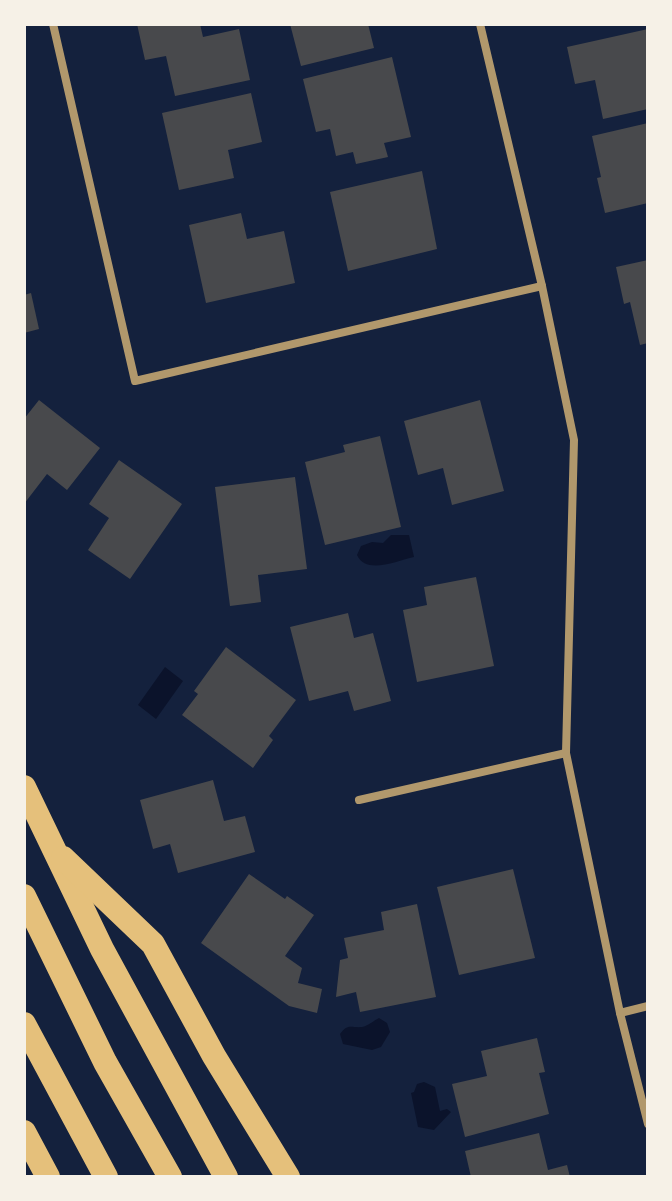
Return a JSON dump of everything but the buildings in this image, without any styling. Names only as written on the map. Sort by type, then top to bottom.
[{"type":"highway","points":[[24,787],[50,845],[156,1052],[226,1177]]},
{"type":"highway","points":[[50,845],[153,944],[214,1056],[288,1177]]},
{"type":"highway","points":[[24,896],[105,1062],[170,1177]]},
{"type":"highway","points":[[24,1024],[106,1177]]},
{"type":"highway","points":[[24,1132],[48,1177]]},
{"type":"street","points":[[53,24],[135,381],[542,286]]},
{"type":"street","points":[[480,24],[542,286],[574,440],[566,753],[620,1013],[648,1124]]},
{"type":"street","points":[[359,800],[566,753]]},
{"type":"street","points":[[620,1013],[648,1006]]},
{"type":"water","points":[[391,535],[409,535],[414,557],[382,565],[361,561],[357,555],[361,546],[372,542],[383,543]]},
{"type":"water","points":[[165,667],[183,681],[156,719],[138,705]]},
{"type":"water","points":[[379,1018],[387,1023],[390,1032],[381,1047],[372,1050],[343,1044],[340,1034],[345,1028],[364,1026]]},
{"type":"water","points":[[424,1082],[435,1087],[440,1111],[447,1109],[451,1112],[434,1130],[418,1127],[411,1093],[417,1084]]}]
